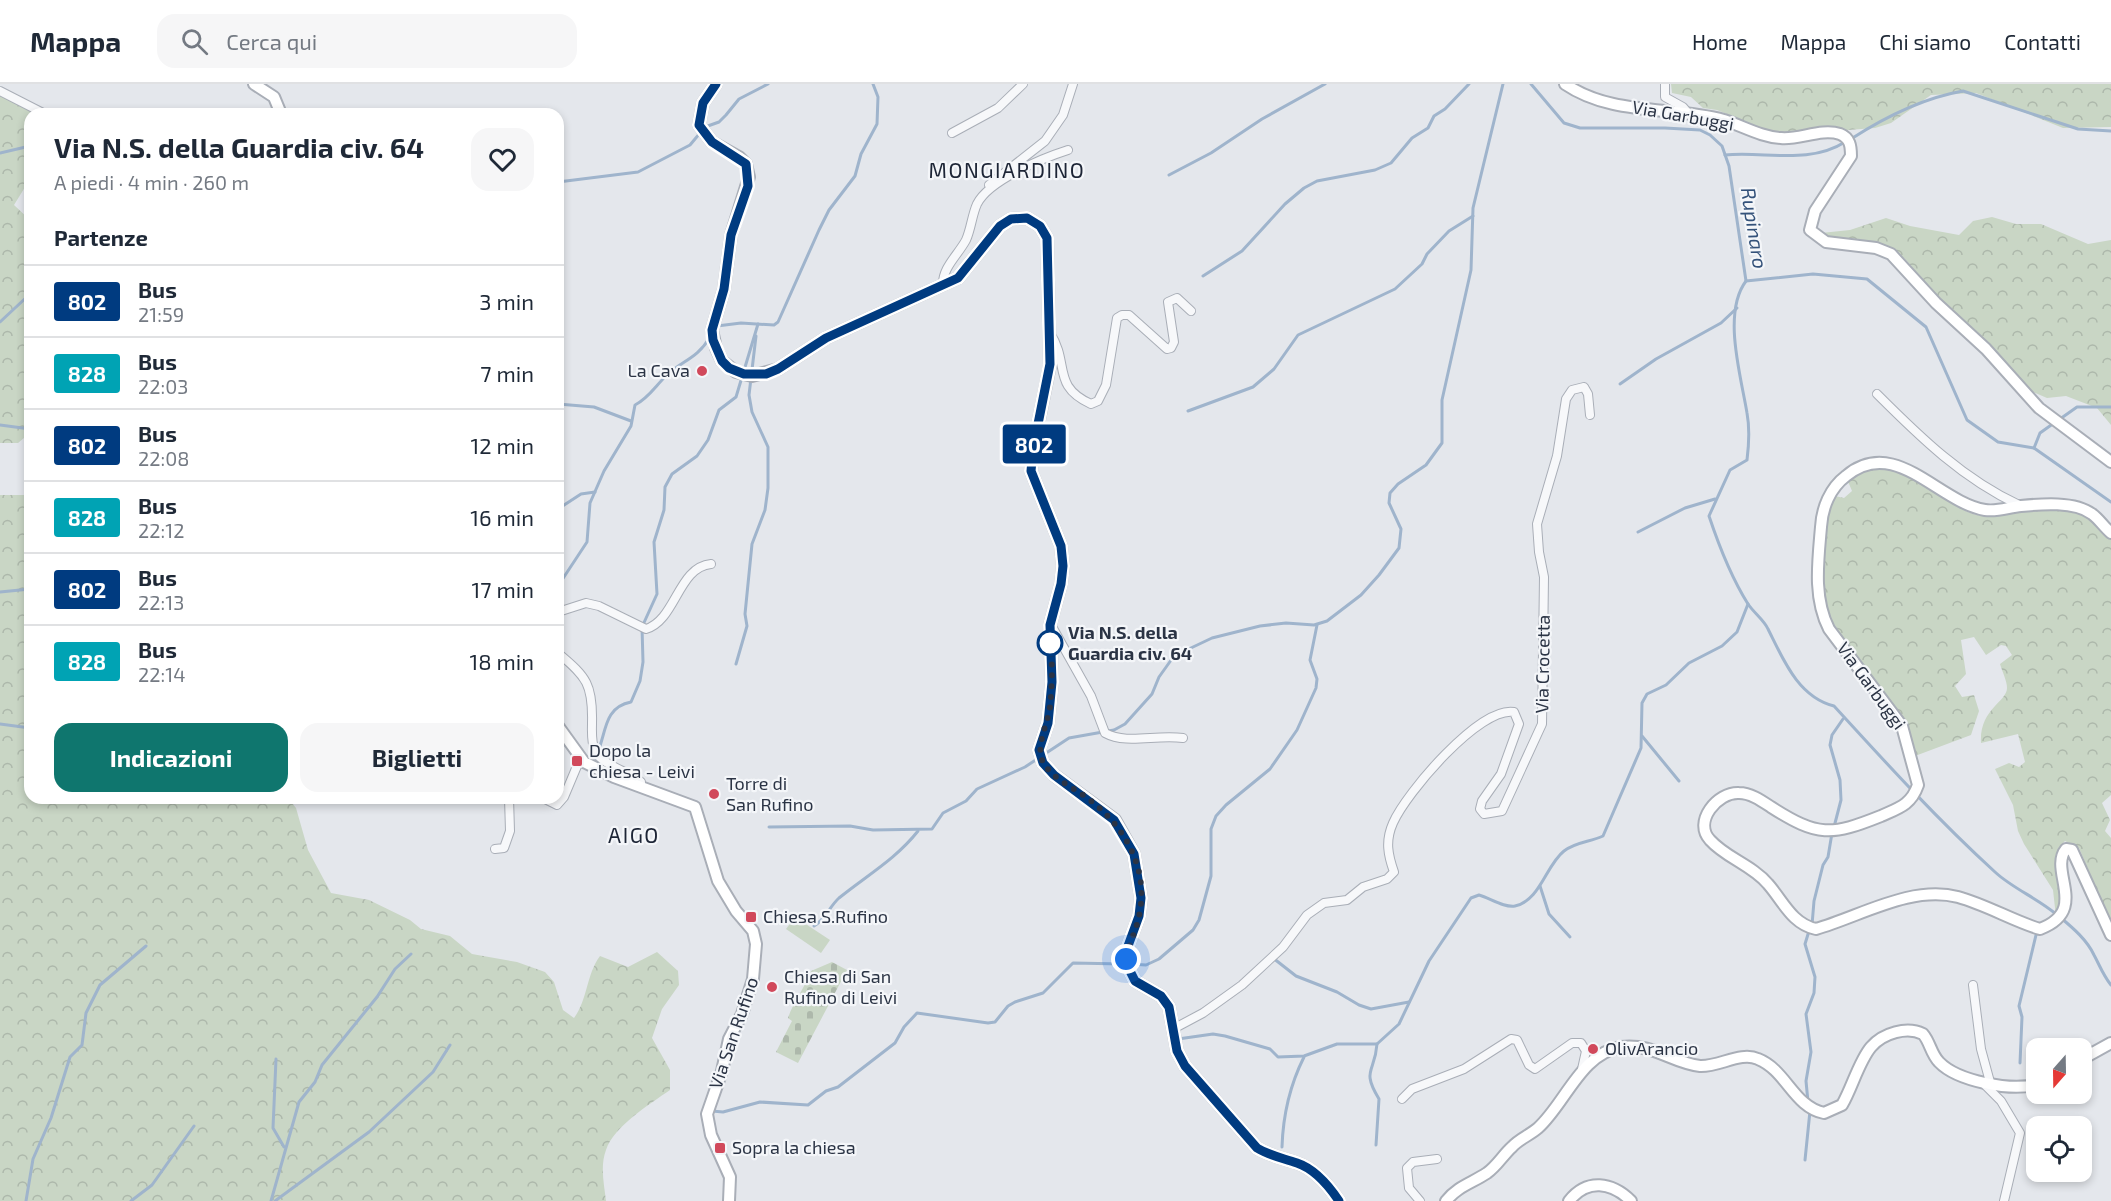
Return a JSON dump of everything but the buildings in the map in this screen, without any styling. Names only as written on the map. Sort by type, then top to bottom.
[{"type":"street","points":[[254,84],[274,97],[279,108]]},
{"type":"street","points":[[716,84],[708,90],[699,114],[699,125],[712,142],[746,164],[749,177],[731,235],[724,289],[712,330],[716,348],[729,368],[744,374],[766,374],[826,338],[958,278],[1000,226],[1011,219],[1027,218],[1040,226],[1047,238],[1050,364],[1033,449],[1031,471],[1063,555],[1061,584],[1050,623],[1052,682],[1048,723],[1039,750],[1043,763],[1054,775],[1114,820],[1134,854],[1141,898],[1139,916],[1128,946],[1126,963],[1135,981],[1161,996],[1169,1007],[1177,1051],[1185,1066],[1257,1148],[1267,1155],[1300,1163],[1330,1187],[1339,1201]]},
{"type":"street","points":[[952,133],[998,108],[1023,84]]},
{"type":"street","points":[[943,285],[945,272],[965,241],[977,203],[985,189],[1045,141],[1062,115],[1073,84]]},
{"type":"street","name":"Via Garbuggi","points":[[1565,84],[1588,97],[1610,103],[1655,112],[1689,114],[1724,120],[1782,139],[1838,133],[1846,138],[1851,146],[1851,156],[1815,211],[1810,230],[1826,242],[1876,248],[1891,254],[1936,303],[1986,349],[2039,408],[2111,462]]},
{"type":"street","points":[[1665,84],[1665,97],[1683,106],[1689,114]]},
{"type":"street","points":[[0,91],[33,108]]},
{"type":"street","points":[[977,203],[986,192],[1036,160],[1068,150]]},
{"type":"street","points":[[1049,332],[1055,341],[1067,388],[1077,397],[1091,404],[1098,401],[1106,385],[1118,318],[1122,315],[1129,315],[1167,348],[1174,346],[1168,302],[1176,298],[1191,310]]},
{"type":"street","name":"Via Crocetta","points":[[1173,1029],[1203,1013],[1242,985],[1283,947],[1308,915],[1324,903],[1347,900],[1363,887],[1387,879],[1394,872],[1387,849],[1393,824],[1408,799],[1426,774],[1477,724],[1505,710],[1514,712],[1519,724],[1501,774],[1482,801],[1480,809],[1484,814],[1502,811],[1542,723],[1544,577],[1537,524],[1557,456],[1566,399],[1572,390],[1584,387],[1588,394],[1590,415]]},
{"type":"street","points":[[1877,394],[1916,434],[1971,479],[2020,506]]},
{"type":"street","name":"Via Garbuggi","points":[[2111,533],[2092,513],[2076,506],[2020,506],[1995,511],[1966,505],[1910,471],[1890,463],[1875,462],[1856,467],[1841,480],[1826,501],[1822,519],[1818,591],[1821,613],[1829,629],[1902,726],[1918,785],[1914,795],[1907,805],[1848,830],[1827,832],[1808,828],[1755,797],[1738,793],[1726,796],[1713,805],[1705,818],[1703,829],[1708,839],[1757,873],[1795,919],[1816,929],[1892,903],[1927,894],[1960,897],[2040,929],[2056,921],[2065,905],[2066,882],[2061,859],[2066,849],[2072,850],[2111,935]]},
{"type":"street","points":[[564,610],[586,603],[612,611],[646,630],[652,628],[663,616],[695,569],[701,564],[711,564]]},
{"type":"street","points":[[1050,623],[1091,696],[1105,733],[1116,739],[1161,735],[1183,738]]},
{"type":"street","points":[[564,658],[580,672],[589,684],[593,699],[592,739],[596,752],[602,759],[636,778],[641,782],[641,786]]},
{"type":"street","points":[[564,735],[580,759],[614,777],[641,786]]},
{"type":"street","points":[[564,796],[580,759]]},
{"type":"street","name":"Via San Rufino","points":[[641,786],[691,805],[698,811],[718,881],[732,906],[753,932],[756,944],[753,979],[741,1014],[729,1039],[722,1071],[708,1114],[711,1135],[730,1177],[729,1201]]},
{"type":"street","points":[[495,849],[504,848],[508,842],[509,804]]},
{"type":"street","points":[[1973,985],[1985,1082],[2001,1101],[2020,1133],[2004,1201]]},
{"type":"street","points":[[1446,1201],[1459,1187],[1489,1172],[1512,1146],[1537,1129],[1577,1078],[1599,1057],[1621,1047],[1650,1048],[1702,1066],[1749,1056],[1766,1062],[1805,1104],[1824,1113],[1842,1105],[1871,1046],[1885,1036],[1906,1030],[1923,1034],[1937,1060],[1947,1069],[1964,1078],[2011,1087],[2026,1087]]},
{"type":"street","points":[[1402,1099],[1412,1089],[1464,1069],[1511,1039],[1517,1040],[1529,1065],[1535,1069],[1572,1043],[1581,1043],[1585,1046],[1585,1058],[1577,1078]]},
{"type":"street","points":[[2092,1053],[2111,1043]]},
{"type":"street","points":[[1420,1201],[1410,1188],[1407,1168],[1413,1162],[1437,1159]]},
{"type":"street","points":[[1569,1201],[1583,1189],[1604,1184],[1614,1187],[1631,1201]]},
{"type":"green space","points":[[1671,84],[2111,84],[2111,127],[2063,128],[1976,93],[1931,95],[1891,123],[1875,128],[1779,135],[1717,110],[1703,108],[1691,97],[1672,93]]},
{"type":"green space","points":[[0,93],[32,108],[24,108],[24,189],[14,205],[24,214],[24,438],[18,443],[0,443]]},
{"type":"green space","points":[[1992,217],[2016,224],[2041,224],[2088,244],[2111,240],[2111,425],[2097,408],[2066,396],[2047,398],[2033,392],[1941,300],[1904,258],[1886,246],[1826,237],[1821,233],[1850,230],[1886,218],[1910,226],[1959,235],[1973,221]]},
{"type":"green space","points":[[1870,466],[1891,469],[1912,477],[1973,514],[1990,515],[2034,509],[2073,511],[2087,516],[2111,538],[2111,795],[2102,803],[2110,820],[2105,831],[2111,838],[2111,923],[2079,848],[2065,841],[2060,846],[2057,860],[2061,898],[2056,917],[2053,890],[2024,844],[2018,831],[2013,805],[1995,769],[2009,763],[2019,767],[2025,762],[2018,734],[1981,743],[1984,722],[1988,714],[2006,693],[2007,685],[2000,664],[2012,655],[2006,646],[2001,645],[1986,655],[1974,637],[1961,640],[1966,674],[1955,686],[1962,697],[1974,695],[1979,711],[1971,735],[1915,756],[1911,739],[1895,708],[1828,615],[1823,602],[1822,581],[1825,531],[1829,509],[1835,496],[1844,498],[1852,491],[1847,479]]},
{"type":"green space","points":[[0,495],[24,495],[24,804],[293,804],[308,850],[331,893],[369,900],[410,920],[421,929],[450,936],[472,954],[517,962],[545,972],[554,982],[563,1010],[574,1018],[579,1011],[595,963],[600,956],[628,967],[657,952],[678,971],[679,985],[662,1009],[652,1038],[670,1070],[670,1090],[624,1124],[610,1141],[603,1162],[606,1201],[0,1201]]},
{"type":"green space","points":[[795,917],[830,940],[821,953],[786,929]]},
{"type":"green space","points":[[832,962],[847,970],[798,1063],[776,1052],[792,1021],[788,1018],[790,1012],[811,971]]},
{"type":"waterway","points":[[564,181],[638,172],[690,145],[705,127],[719,122],[739,99],[768,84]]},
{"type":"waterway","points":[[717,326],[741,323],[774,325],[778,322],[819,230],[829,210],[855,176],[861,154],[877,124],[878,97],[873,84]]},
{"type":"waterway","points":[[1169,175],[1211,153],[1262,119],[1325,84]]},
{"type":"waterway","points":[[1203,276],[1242,251],[1285,204],[1304,188],[1317,181],[1375,170],[1391,163],[1412,138],[1428,128],[1434,116],[1445,109],[1469,84]]},
{"type":"waterway","points":[[769,827],[850,826],[873,830],[932,829],[943,813],[966,801],[977,789],[1025,767],[1069,738],[1114,730],[1125,724],[1152,694],[1159,677],[1174,656],[1212,638],[1260,626],[1286,623],[1314,625],[1327,621],[1361,595],[1399,548],[1401,529],[1389,503],[1390,493],[1398,484],[1426,465],[1442,443],[1442,400],[1471,270],[1473,208],[1503,84]]},
{"type":"waterway","name":"Rupinaro","points":[[1531,84],[1564,123],[1580,128],[1665,128],[1700,130],[1710,135],[1722,146],[1729,166],[1746,281],[1813,274],[1867,279],[1926,327],[1967,420],[1998,442],[2034,448],[2111,502]]},
{"type":"waterway","points":[[1851,139],[1905,109],[1933,98],[1963,91],[2078,129],[2111,131]]},
{"type":"waterway","points":[[1725,155],[1801,155],[1831,149],[1845,142]]},
{"type":"waterway","points":[[0,153],[24,147]]},
{"type":"waterway","points":[[1188,411],[1253,387],[1274,369],[1298,335],[1395,289],[1422,264],[1427,254],[1449,231],[1473,216]]},
{"type":"waterway","points":[[1746,281],[1739,294],[1734,327],[1749,425],[1747,460],[1730,470],[1709,516],[1736,583],[1748,604],[1766,626],[1786,664],[1801,686],[1821,701],[1834,706],[1933,812],[1995,872],[2056,914]]},
{"type":"waterway","points":[[0,322],[24,300]]},
{"type":"waterway","points":[[1620,384],[1656,359],[1721,323],[1737,308]]},
{"type":"waterway","points":[[592,763],[597,755],[609,718],[621,705],[631,702],[640,681],[643,662],[642,627],[657,594],[654,542],[664,510],[665,487],[672,474],[697,456],[708,440],[719,410],[736,397],[758,324]]},
{"type":"waterway","points":[[736,664],[747,626],[745,614],[752,544],[765,510],[768,488],[768,447],[752,412],[749,395],[756,336]]},
{"type":"waterway","points":[[564,577],[587,542],[590,503],[604,471],[631,426],[635,405],[673,370],[700,350],[710,337]]},
{"type":"waterway","points":[[564,404],[594,407],[631,421]]},
{"type":"waterway","points":[[2060,419],[2077,407],[2111,407]]},
{"type":"waterway","points":[[2034,448],[2040,433],[2054,423]]},
{"type":"waterway","points":[[0,425],[24,428]]},
{"type":"waterway","points":[[564,505],[581,494],[595,492]]},
{"type":"waterway","points":[[1638,532],[1685,508],[1715,499]]},
{"type":"waterway","points":[[0,592],[24,590]]},
{"type":"waterway","points":[[1178,1039],[1213,1034],[1225,1036],[1270,1049],[1278,1057],[1304,1056],[1337,1044],[1377,1044],[1399,1024],[1429,961],[1471,898],[1479,895],[1511,906],[1524,903],[1537,890],[1552,865],[1564,851],[1603,836],[1641,748],[1642,703],[1647,694],[1666,685],[1689,663],[1722,646],[1737,632],[1748,604]]},
{"type":"waterway","points":[[1130,964],[1146,965],[1159,959],[1193,930],[1199,920],[1211,876],[1211,829],[1216,816],[1270,769],[1297,730],[1316,688],[1317,679],[1310,660],[1317,625]]},
{"type":"waterway","points":[[1834,827],[1841,800],[1840,780],[1830,745],[1832,735],[1843,719]]},
{"type":"waterway","points":[[0,724],[24,727]]},
{"type":"waterway","points":[[1642,736],[1679,781]]},
{"type":"waterway","points":[[814,926],[822,920],[839,898],[890,859],[918,831]]},
{"type":"waterway","points":[[1812,925],[1814,901],[1823,865],[1828,857],[1832,833]]},
{"type":"waterway","points":[[1540,886],[1549,914],[1570,937]]},
{"type":"waterway","points":[[2061,918],[2088,944],[2111,985]]},
{"type":"waterway","points":[[1808,1102],[1806,1081],[1811,1052],[1806,1014],[1814,993],[1815,977],[1805,944],[1809,931]]},
{"type":"waterway","points":[[2020,1063],[2022,1017],[2019,1006],[2036,935],[2040,931]]},
{"type":"waterway","points":[[26,1201],[33,1159],[51,1118],[70,1057],[82,1045],[86,1013],[100,985],[146,946]]},
{"type":"waterway","points":[[271,1201],[299,1102],[315,1082],[322,1065],[377,997],[395,969],[411,954]]},
{"type":"waterway","points":[[1273,958],[1296,976],[1337,992],[1371,1009],[1409,1002]]},
{"type":"waterway","points":[[712,1111],[723,1112],[760,1102],[808,1105],[826,1091],[838,1087],[895,1043],[904,1027],[917,1013],[995,1022],[1008,1006],[1043,993],[1073,963],[1123,964]]},
{"type":"waterway","points":[[1376,1145],[1379,1099],[1371,1082],[1370,1071],[1377,1044]]},
{"type":"waterway","points":[[275,1201],[369,1132],[433,1072],[450,1045]]},
{"type":"waterway","points":[[1282,1147],[1288,1100],[1304,1057]]},
{"type":"waterway","points":[[276,1059],[273,1128],[284,1147]]},
{"type":"waterway","points":[[1805,1160],[1810,1111]]},
{"type":"waterway","points":[[131,1201],[152,1185],[194,1126]]},
{"type":"bus line","name":"802","points":[[716,84],[703,103],[699,114],[699,125],[705,136],[712,142],[739,157],[746,164],[749,177],[731,235],[722,300],[712,330],[713,340],[722,361],[736,372],[752,376],[778,369],[826,338],[958,278],[1000,226],[1011,219],[1027,218],[1040,226],[1047,238],[1050,364],[1046,394],[1033,449],[1031,471],[1039,496],[1061,546],[1063,566],[1061,584],[1053,606],[1050,625],[1052,682],[1048,723],[1039,750],[1043,763],[1054,775],[1097,805],[1114,820],[1122,830],[1134,854],[1141,898],[1139,916],[1128,946],[1126,963],[1135,981],[1161,996],[1169,1007],[1177,1051],[1185,1066],[1257,1148],[1267,1155],[1300,1163],[1330,1187],[1339,1201]]},
{"type":"place","name":"La Cava","points":[[702,371]]},
{"type":"place","name":"Via N.S. della Guardia civ. 64","points":[[1050,643]]},
{"type":"place","name":"Dopo la chiesa - Leivi","points":[[577,761]]},
{"type":"place","name":"Torre di San Rufino","points":[[714,794]]},
{"type":"place","name":"Chiesa S.Rufino","points":[[751,917]]},
{"type":"place","name":"Chiesa di San Rufino di Leivi","points":[[772,987]]},
{"type":"place","name":"OlivArancio","points":[[1593,1049]]},
{"type":"place","name":"Sopra la chiesa","points":[[720,1148]]},
{"type":"district","name":"MONGIARDINO","points":[[1007,171]]},
{"type":"district","name":"AIGO","points":[[634,836]]},
{"type":"route","points":[[1050,643],[1052,682],[1050,705],[1048,723],[1039,750],[1043,763],[1054,775],[1097,805],[1114,820],[1122,830],[1134,854],[1141,898],[1139,916],[1128,946],[1126,959]]}]
